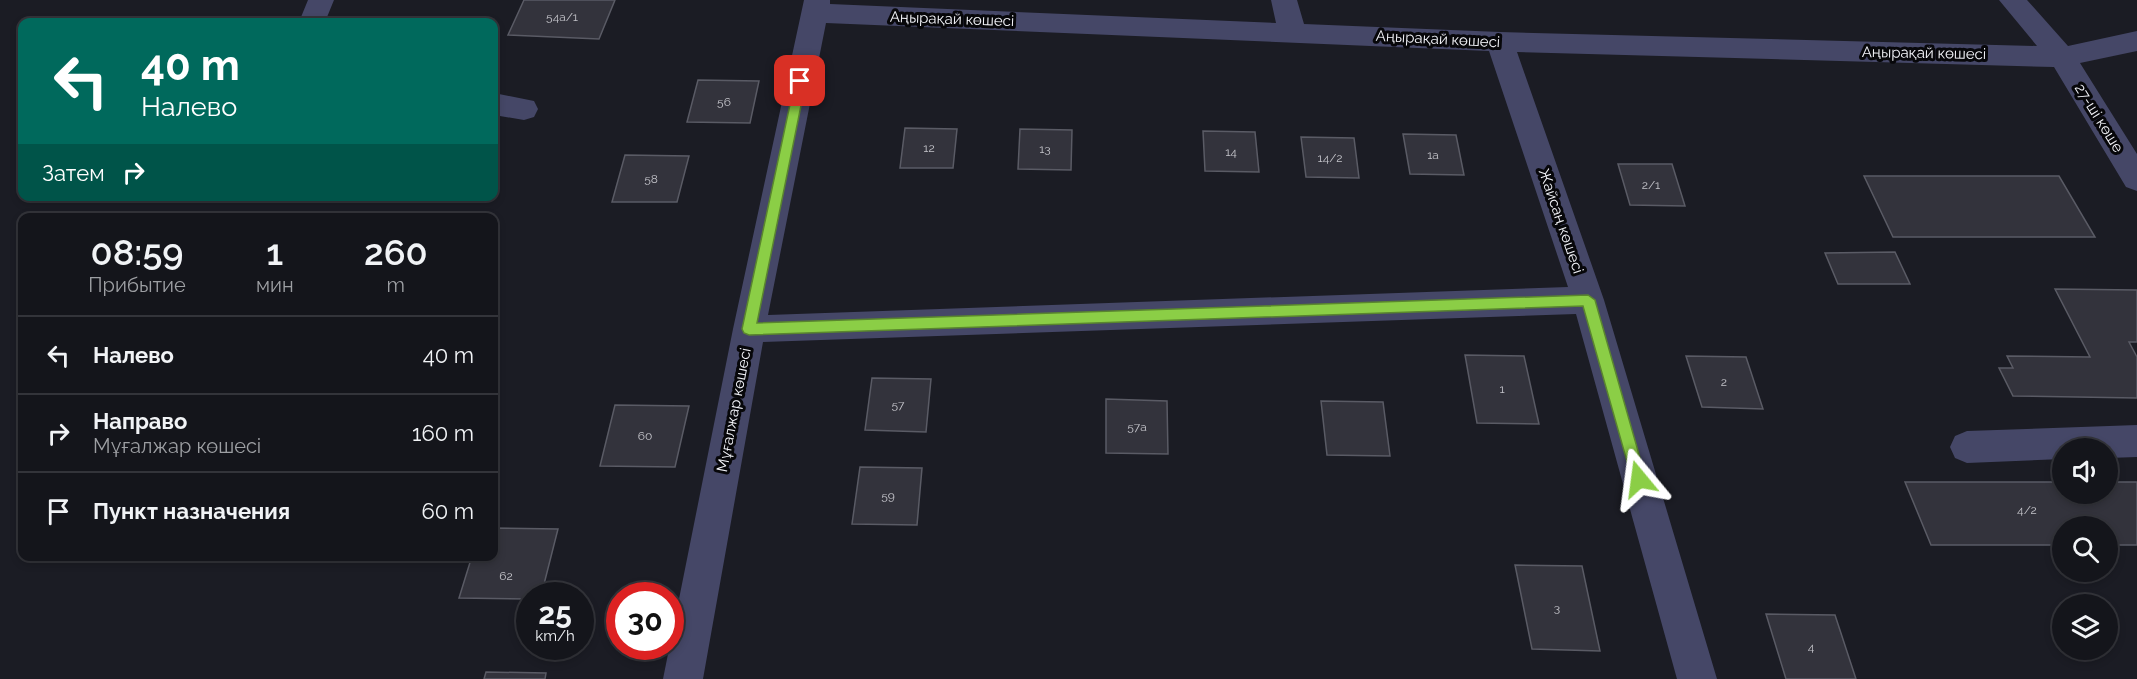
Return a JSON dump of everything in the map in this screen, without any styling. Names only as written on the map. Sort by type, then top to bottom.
[{"type":"street","points":[[314,18],[321,0]]},
{"type":"street","points":[[1284,0],[1292,32]]},
{"type":"street","name":"27-ші көше","points":[[2012,0],[2062,57],[2137,179]]},
{"type":"street","name":"Аңырақай көшесі","points":[[816,7],[1500,42],[2062,57],[2137,41]]},
{"type":"street","name":"Мұғалжар көшесі","points":[[683,679],[749,329],[816,7]]},
{"type":"street","name":"Жайсаң көшесі","points":[[1500,42],[1588,300],[1697,679]]},
{"type":"street","points":[[498,105],[524,109]]},
{"type":"street","points":[[749,329],[1588,300]]},
{"type":"street","points":[[1967,447],[2137,441]]},
{"type":"building","points":[[524,0],[615,0],[599,39],[508,35]]},
{"type":"building","points":[[698,80],[759,81],[750,123],[687,122]]},
{"type":"building","points":[[905,128],[957,129],[953,168],[900,168]]},
{"type":"building","points":[[1020,129],[1072,130],[1071,170],[1018,169]]},
{"type":"building","points":[[1203,131],[1255,132],[1259,172],[1205,171]]},
{"type":"building","points":[[1403,134],[1456,135],[1464,175],[1410,174]]},
{"type":"building","points":[[1301,137],[1354,138],[1359,178],[1306,177]]},
{"type":"building","points":[[625,155],[689,156],[677,202],[612,202]]},
{"type":"building","points":[[1618,164],[1672,164],[1685,206],[1630,205]]},
{"type":"building","points":[[1864,176],[2059,176],[2095,237],[1893,237]]},
{"type":"building","points":[[1895,252],[1910,284],[1838,284],[1825,253]]},
{"type":"building","points":[[2055,289],[2137,290],[2137,342],[2129,342],[2137,357],[2137,398],[2013,396],[1999,368],[2013,368],[2007,356],[2090,357]]},
{"type":"building","points":[[1465,355],[1524,356],[1539,424],[1477,423]]},
{"type":"building","points":[[1686,356],[1746,357],[1763,409],[1702,407]]},
{"type":"building","points":[[872,378],[931,379],[926,432],[865,430]]},
{"type":"building","points":[[1106,399],[1167,401],[1168,454],[1106,453]]},
{"type":"building","points":[[1321,401],[1383,402],[1390,456],[1327,455]]},
{"type":"building","points":[[615,405],[689,406],[675,467],[600,466]]},
{"type":"building","points":[[860,467],[922,468],[917,525],[852,524]]},
{"type":"building","points":[[1905,482],[2052,482],[2052,504],[2118,504],[2118,482],[2137,482],[2137,545],[2118,545],[2118,516],[2052,516],[2052,545],[1931,545]]},
{"type":"building","points":[[498,528],[558,529],[545,582],[516,582],[516,599],[459,598],[470,561],[498,561]]},
{"type":"building","points":[[1515,565],[1582,566],[1600,651],[1532,649]]},
{"type":"building","points":[[1766,614],[1835,615],[1856,679],[1786,679]]},
{"type":"building","points":[[486,672],[546,673],[545,679],[484,679]]},
{"type":"route","points":[[800,81],[749,329],[1588,300],[1639,479]]}]
